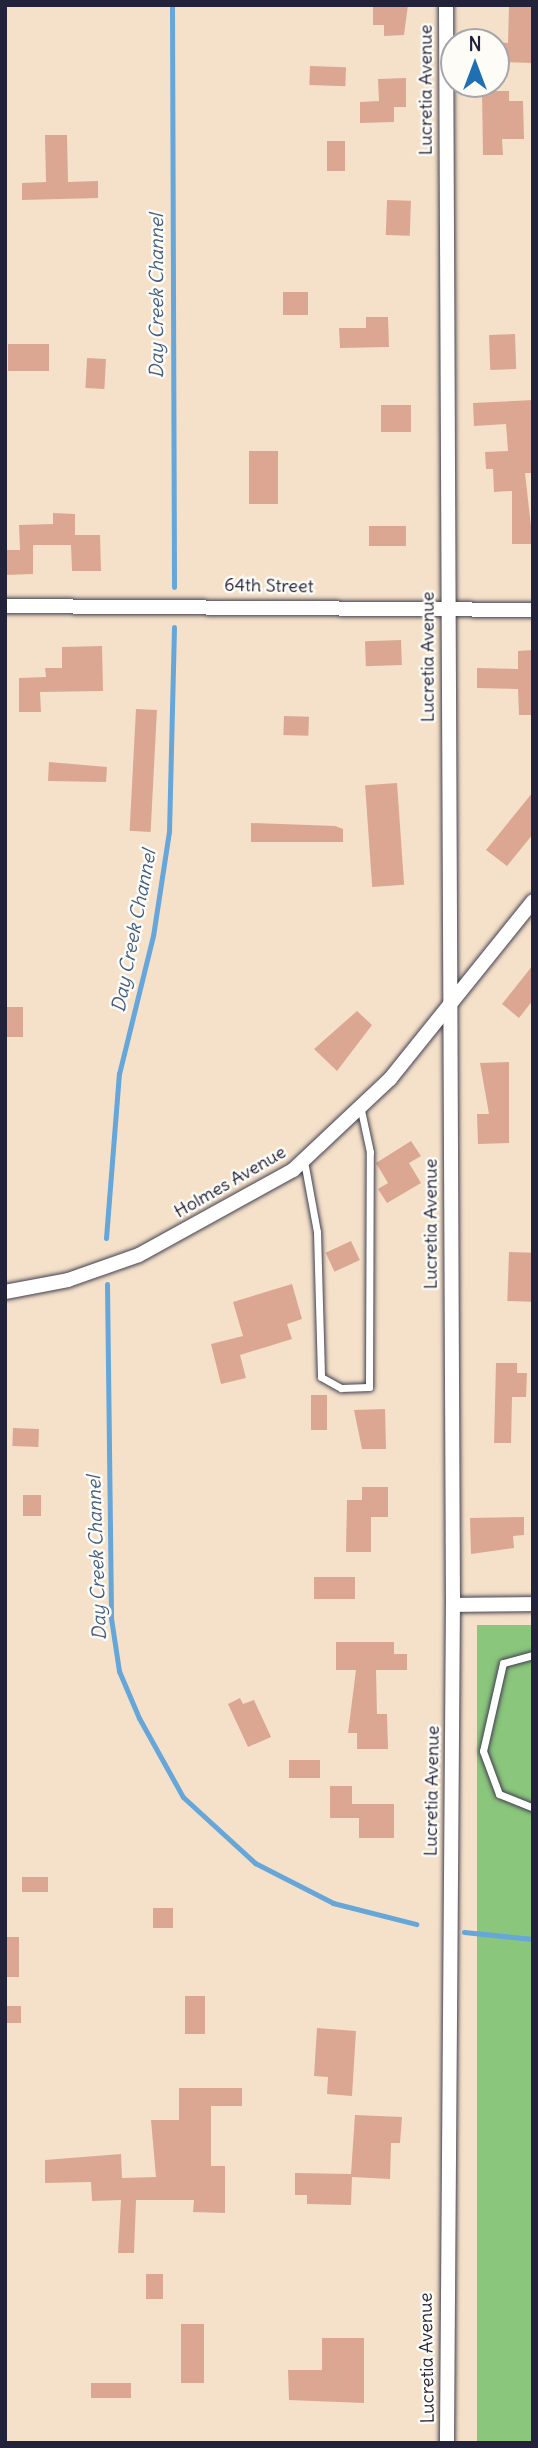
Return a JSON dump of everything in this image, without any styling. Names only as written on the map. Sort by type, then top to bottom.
[{"type":"street","name":"Lucretia Avenue","points":[[446,5],[453,1605],[447,2443]]},
{"type":"street","name":"64th Street","points":[[5,606],[201,604],[533,610]]},
{"type":"street","name":"Holmes Avenue","points":[[5,1292],[139,1255],[304,1161],[361,1110],[449,1007],[533,901]]},
{"type":"street","points":[[453,1605],[533,1604]]},
{"type":"lane","points":[[304,1161],[317,1232],[321,1377],[341,1388],[369,1387],[370,1152],[361,1110]]},
{"type":"lane","points":[[533,1656],[503,1662],[484,1751],[499,1794],[533,1808]]},
{"type":"green space","points":[[477,1625],[533,1625],[533,2443],[477,2443]]},
{"type":"building","points":[[373,5],[408,5],[404,35],[384,36],[384,25],[373,25]]},
{"type":"building","points":[[509,5],[533,5],[533,63],[510,62]]},
{"type":"building","points":[[310,66],[346,67],[345,86],[309,85]]},
{"type":"building","points":[[406,78],[406,107],[394,107],[394,122],[360,123],[360,102],[379,101],[378,79]]},
{"type":"building","points":[[482,98],[523,101],[524,139],[502,139],[503,155],[483,155]]},
{"type":"building","points":[[45,135],[67,135],[68,182],[98,181],[98,198],[22,200],[22,183],[46,182]]},
{"type":"building","points":[[327,141],[345,141],[345,171],[327,171]]},
{"type":"building","points":[[387,200],[411,201],[410,236],[386,235]]},
{"type":"building","points":[[283,292],[308,292],[308,315],[283,315]]},
{"type":"building","points":[[366,317],[388,317],[389,347],[340,348],[339,328],[366,328]]},
{"type":"building","points":[[515,334],[516,369],[490,370],[489,335]]},
{"type":"building","points":[[8,344],[49,344],[49,371],[8,371]]},
{"type":"building","points":[[87,358],[106,359],[104,389],[85,388]]},
{"type":"building","points":[[533,400],[533,473],[525,473],[533,544],[512,544],[512,491],[494,492],[493,469],[486,469],[485,452],[508,451],[506,424],[474,426],[473,403]]},
{"type":"building","points":[[381,405],[411,405],[411,432],[381,432]]},
{"type":"building","points":[[249,451],[278,451],[278,504],[249,504]]},
{"type":"building","points":[[53,513],[75,514],[75,535],[100,535],[101,571],[72,571],[71,545],[33,545],[33,574],[5,575],[5,550],[20,550],[19,525],[53,524]]},
{"type":"building","points":[[369,526],[406,526],[406,546],[369,546]]},
{"type":"building","points":[[401,640],[402,665],[366,666],[365,641]]},
{"type":"building","points":[[102,646],[103,691],[40,692],[41,712],[19,712],[19,678],[46,677],[45,668],[62,668],[62,647]]},
{"type":"building","points":[[533,650],[533,715],[519,715],[518,689],[477,688],[477,668],[518,669],[518,651]]},
{"type":"building","points":[[136,709],[157,710],[151,832],[130,831]]},
{"type":"building","points":[[284,716],[309,717],[308,736],[283,735]]},
{"type":"building","points":[[49,762],[107,767],[106,782],[48,781]]},
{"type":"building","points":[[397,783],[404,885],[372,887],[365,785]]},
{"type":"building","points":[[533,792],[533,834],[507,866],[486,850]]},
{"type":"building","points":[[251,823],[335,826],[343,829],[343,842],[251,842]]},
{"type":"building","points":[[533,965],[533,1000],[519,1018],[502,1004]]},
{"type":"building","points":[[5,1007],[23,1007],[23,1037],[5,1037]]},
{"type":"building","points":[[357,1011],[372,1025],[337,1071],[314,1049]]},
{"type":"building","points":[[509,1062],[509,1143],[478,1144],[477,1114],[489,1114],[480,1063]]},
{"type":"building","points":[[411,1141],[421,1156],[409,1163],[421,1183],[387,1203],[378,1189],[388,1183],[376,1163]]},
{"type":"building","points":[[351,1241],[360,1260],[334,1272],[326,1253]]},
{"type":"building","points":[[509,1252],[533,1253],[531,1302],[507,1301]]},
{"type":"building","points":[[292,1284],[302,1319],[287,1324],[292,1339],[240,1355],[246,1378],[221,1384],[211,1344],[243,1336],[233,1302]]},
{"type":"building","points":[[496,1363],[517,1363],[517,1373],[527,1373],[526,1397],[512,1397],[511,1443],[494,1443]]},
{"type":"building","points":[[311,1395],[327,1395],[327,1430],[311,1430]]},
{"type":"building","points":[[385,1409],[386,1449],[362,1449],[354,1410]]},
{"type":"building","points":[[13,1428],[39,1429],[38,1447],[12,1446]]},
{"type":"building","points":[[362,1487],[388,1487],[388,1517],[371,1517],[371,1552],[346,1552],[347,1500],[362,1500]]},
{"type":"building","points":[[23,1495],[41,1495],[41,1516],[23,1516]]},
{"type":"building","points":[[524,1517],[524,1535],[513,1536],[514,1548],[471,1554],[470,1518]]},
{"type":"building","points":[[314,1577],[355,1577],[355,1599],[314,1599]]},
{"type":"building","points":[[336,1642],[394,1642],[394,1654],[407,1654],[407,1670],[376,1670],[377,1714],[387,1714],[388,1749],[357,1749],[357,1733],[348,1733],[356,1670],[336,1670]]},
{"type":"building","points":[[240,1698],[243,1704],[254,1700],[271,1737],[248,1747],[228,1704]]},
{"type":"building","points":[[289,1760],[320,1760],[320,1778],[289,1778]]},
{"type":"building","points":[[330,1786],[352,1786],[352,1804],[394,1804],[394,1838],[359,1838],[359,1818],[330,1818]]},
{"type":"building","points":[[22,1877],[48,1877],[48,1892],[22,1892]]},
{"type":"building","points":[[153,1908],[173,1908],[173,1928],[153,1928]]},
{"type":"building","points":[[5,1937],[19,1937],[19,1977],[5,1977]]},
{"type":"building","points":[[185,1996],[205,1996],[205,2034],[185,2034]]},
{"type":"building","points":[[5,2006],[21,2006],[21,2023],[5,2023]]},
{"type":"building","points":[[317,2028],[356,2031],[352,2096],[327,2094],[328,2077],[314,2076]]},
{"type":"building","points":[[179,2088],[242,2088],[242,2106],[211,2106],[211,2166],[225,2166],[225,2213],[193,2212],[194,2200],[136,2200],[134,2253],[118,2253],[121,2200],[92,2201],[91,2182],[45,2183],[45,2160],[121,2154],[122,2178],[156,2177],[151,2120],[179,2120]]},
{"type":"building","points":[[355,2115],[402,2117],[400,2143],[391,2143],[390,2179],[352,2177],[351,2205],[307,2204],[307,2195],[295,2195],[295,2173],[351,2174]]},
{"type":"building","points":[[146,2274],[163,2274],[163,2299],[146,2299]]},
{"type":"building","points":[[181,2324],[204,2324],[204,2383],[181,2383]]},
{"type":"building","points":[[322,2338],[364,2338],[364,2403],[289,2400],[288,2370],[322,2370]]},
{"type":"building","points":[[91,2383],[131,2383],[131,2398],[91,2398]]},
{"type":"waterway","name":"Day Creek Channel","points":[[172,5],[174,587]]},
{"type":"waterway","name":"Day Creek Channel","points":[[106,1238],[119,1074],[153,936],[169,832],[174,627]]},
{"type":"waterway","name":"Day Creek Channel","points":[[107,1284],[111,1618],[119,1671],[139,1718],[183,1797],[255,1863],[333,1903],[416,1924]]},
{"type":"waterway","name":"Day Creek Channel","points":[[464,1932],[533,1939]]}]
